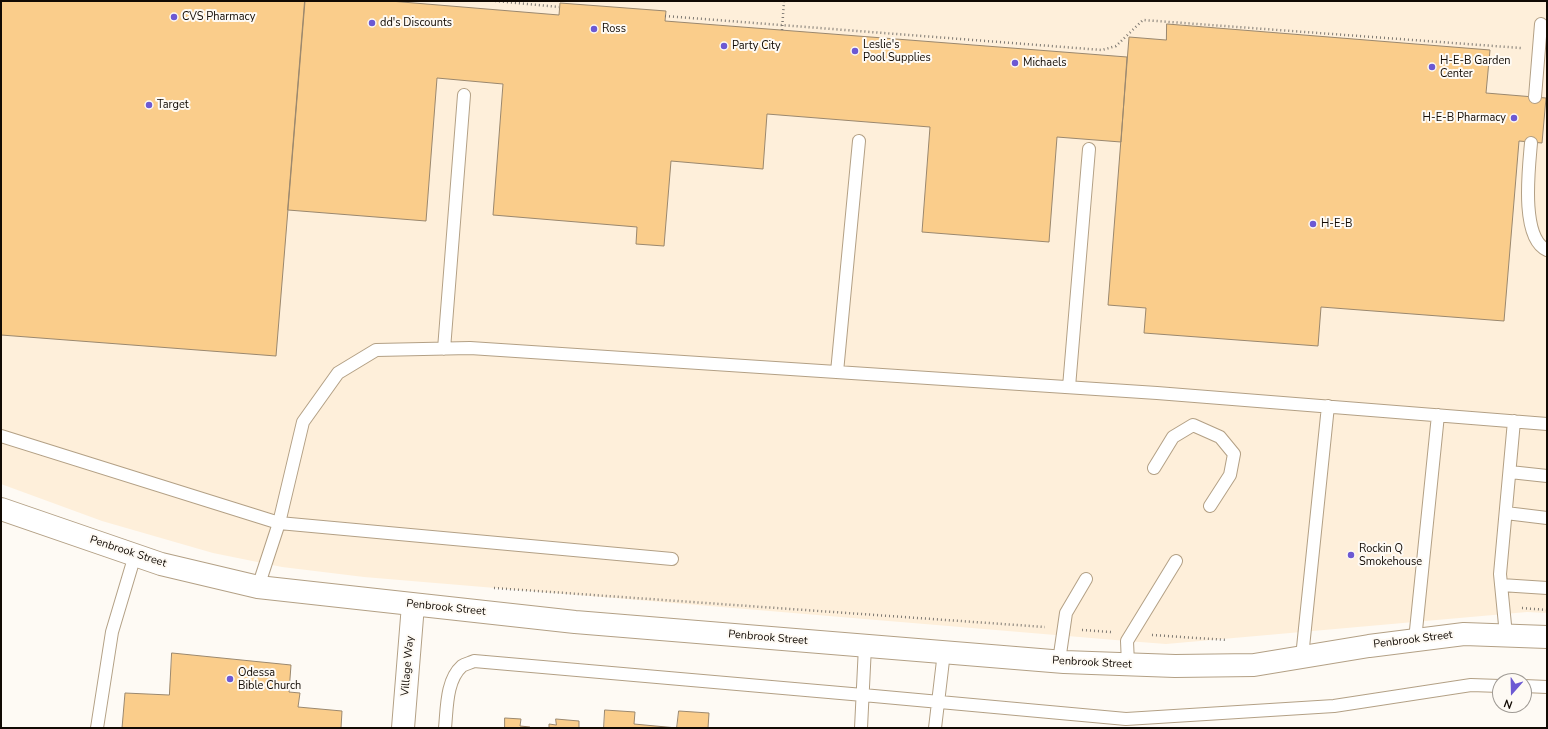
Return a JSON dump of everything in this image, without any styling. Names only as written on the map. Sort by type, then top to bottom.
[{"type":"street","name":"Penbrook Street","points":[[1,509],[161,564],[258,587],[575,622],[1059,662],[1175,666],[1254,665],[1414,640],[1464,634],[1547,637]]},
{"type":"street","name":"Village Way","points":[[403,728],[412,605]]},
{"type":"lane","points":[[1535,97],[1541,24]]},
{"type":"lane","points":[[444,349],[464,95]]},
{"type":"lane","points":[[837,372],[859,141]]},
{"type":"lane","points":[[1531,143],[1528,203],[1532,232],[1544,249],[1547,250]]},
{"type":"lane","points":[[1069,387],[1089,149]]},
{"type":"lane","points":[[258,587],[279,523],[303,422],[338,373],[376,350],[470,348],[1069,387],[1547,424]]},
{"type":"lane","points":[[1302,657],[1328,406]]},
{"type":"lane","points":[[1414,640],[1438,415]]},
{"type":"lane","points":[[1506,635],[1500,574],[1514,421]]},
{"type":"lane","points":[[1154,468],[1173,437],[1193,425],[1220,437],[1234,454],[1230,475],[1210,506]]},
{"type":"lane","points":[[1,436],[279,523],[672,559]]},
{"type":"lane","points":[[1510,472],[1547,476]]},
{"type":"lane","points":[[1506,514],[1547,518]]},
{"type":"lane","points":[[97,728],[112,632],[135,555]]},
{"type":"lane","points":[[1128,664],[1127,641],[1176,561]]},
{"type":"lane","points":[[1059,662],[1066,613],[1086,579]]},
{"type":"lane","points":[[1501,585],[1547,588]]},
{"type":"lane","points":[[861,728],[865,646]]},
{"type":"lane","points":[[935,728],[944,652]]},
{"type":"lane","points":[[445,728],[448,692],[452,680],[462,666],[474,661],[1126,719],[1334,706],[1470,685],[1492,686]]},
{"type":"lane","points":[[1532,686],[1547,687]]},
{"type":"path","points":[[495,1],[559,7]]},
{"type":"path","points":[[782,28],[784,1]]},
{"type":"path","points":[[665,16],[782,28],[1102,50],[1116,46],[1143,20],[1523,48],[1538,52]]},
{"type":"path","points":[[490,588],[1235,641]]},
{"type":"path","points":[[1504,611],[1525,608],[1547,610]]},
{"type":"shaded area","points":[[1,1],[1547,1],[1547,613],[1527,612],[1166,644],[1127,641],[364,577],[282,567],[213,553],[102,521],[1,484]]},
{"type":"building","name":"Target","points":[[1,1],[305,1],[276,356],[1,335]]},
{"type":"building","points":[[305,1],[390,1],[559,15],[560,3],[666,11],[665,21],[1127,57],[1121,142],[1057,137],[1049,242],[922,232],[930,127],[767,114],[763,169],[671,161],[664,246],[636,244],[637,227],[493,215],[503,84],[437,78],[426,221],[288,210]]},
{"type":"building","name":"H-E-B","points":[[1167,24],[1490,50],[1486,93],[1546,98],[1542,143],[1519,141],[1504,321],[1321,307],[1318,346],[1144,333],[1146,308],[1108,305],[1129,37],[1166,40]]},
{"type":"building","name":"Odessa Bible Church","points":[[172,653],[291,665],[289,692],[300,693],[298,707],[342,711],[341,728],[122,728],[125,693],[169,695]]},
{"type":"building","points":[[605,710],[635,712],[634,724],[677,728],[604,728]]},
{"type":"building","points":[[679,711],[709,713],[708,728],[677,728]]},
{"type":"building","points":[[505,718],[521,719],[520,726],[530,728],[505,728]]},
{"type":"building","points":[[556,719],[579,721],[579,728],[549,728],[549,724],[556,725]]},
{"type":"place","name":"CVS Pharmacy","points":[[174,17]]},
{"type":"place","name":"dd's Discounts","points":[[372,23]]},
{"type":"place","name":"Ross","points":[[594,29]]},
{"type":"place","name":"Party City","points":[[724,46]]},
{"type":"place","name":"Leslie's Pool Supplies","points":[[855,51]]},
{"type":"place","name":"Michaels","points":[[1015,63]]},
{"type":"place","name":"H-E-B Garden Center","points":[[1432,67]]},
{"type":"place","name":"Target","points":[[149,105]]},
{"type":"place","name":"H-E-B Pharmacy","points":[[1514,118]]},
{"type":"place","name":"H-E-B","points":[[1313,224]]},
{"type":"place","name":"Rockin Q Smokehouse","points":[[1351,555]]},
{"type":"place","name":"Odessa Bible Church","points":[[230,679]]}]
